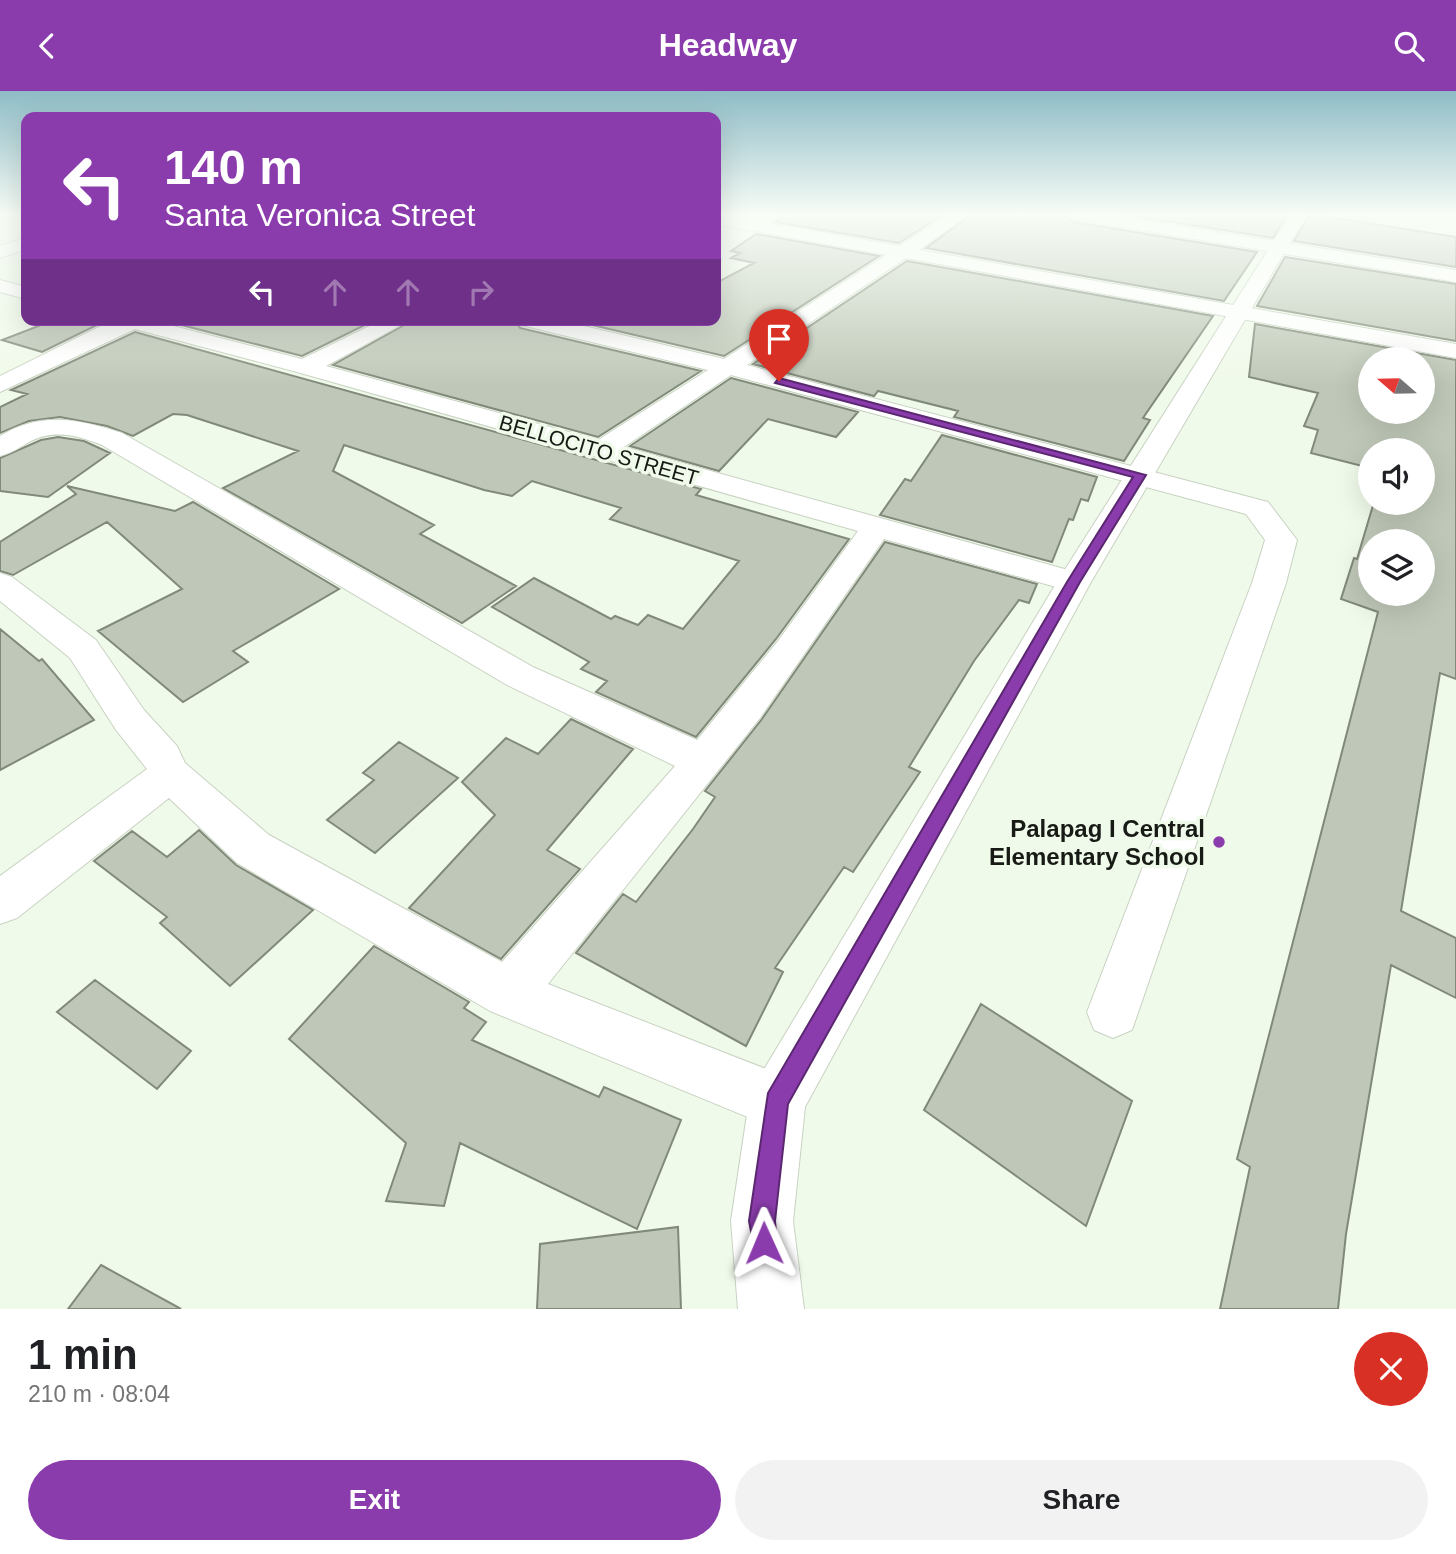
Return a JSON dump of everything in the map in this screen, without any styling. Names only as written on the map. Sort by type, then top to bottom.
[{"type":"street","points":[[600,451],[874,271]]},
{"type":"street","points":[[1020,271],[1456,351]]},
{"type":"street","points":[[771,1309],[762,1221],[777,1101],[1073,582],[1264,271]]},
{"type":"street","points":[[1437,271],[1456,276]]},
{"type":"street","points":[[0,286],[21,292]]},
{"type":"street","points":[[0,385],[121,326]]},
{"type":"street","name":"BELLOCITO STREET","points":[[150,326],[1073,582]]},
{"type":"street","points":[[305,367],[387,326]]},
{"type":"street","points":[[554,326],[727,367],[1257,508],[1281,540],[1269,583],[1113,1012]]},
{"type":"street","points":[[0,448],[40,426],[60,424],[111,439],[520,676],[704,761]]},
{"type":"street","points":[[508,993],[704,761],[823,610],[876,528]]},
{"type":"street","points":[[0,585],[83,649],[130,720],[162,757],[170,774],[253,849],[508,993],[777,1101]]},
{"type":"street","points":[[0,903],[170,774]]},
{"type":"building","points":[[739,271],[856,271],[724,356],[596,326],[721,326],[721,280]]},
{"type":"building","points":[[892,271],[962,271],[1213,316],[1143,418],[1150,420],[1124,461],[954,417],[958,411],[878,391],[874,396],[753,364]]},
{"type":"building","points":[[1054,271],[1244,271],[1224,301]]},
{"type":"building","points":[[1277,271],[1373,271],[1456,284],[1456,341],[1257,306]]},
{"type":"building","points":[[1255,324],[1383,347],[1358,347],[1358,424],[1435,424],[1435,356],[1456,360],[1456,679],[1440,673],[1401,911],[1456,938],[1456,998],[1391,965],[1346,1234],[1338,1309],[1220,1309],[1250,1167],[1237,1159],[1378,612],[1361,606],[1435,606],[1435,529],[1366,529],[1370,515],[1435,515],[1435,438],[1358,438],[1358,465],[1311,453],[1318,430],[1304,426],[1318,393],[1249,377]]},
{"type":"building","points":[[38,326],[95,326],[42,352],[2,340]]},
{"type":"building","points":[[185,326],[363,326],[302,356]]},
{"type":"building","points":[[402,326],[519,326],[701,371],[598,437],[333,365]]},
{"type":"building","points":[[135,332],[701,489],[696,495],[849,539],[776,639],[696,737],[596,692],[607,681],[581,669],[589,662],[492,607],[534,578],[611,619],[615,616],[638,625],[648,615],[683,629],[739,561],[610,519],[621,508],[532,481],[512,496],[484,490],[344,445],[333,471],[434,525],[420,534],[516,586],[462,623],[223,488],[298,451],[187,415],[173,414],[133,436],[107,426],[60,417],[29,421],[0,433],[0,407],[27,394],[11,390]]},
{"type":"building","points":[[731,378],[858,412],[836,437],[768,419],[719,471],[630,446]]},
{"type":"building","points":[[942,435],[1097,477],[1088,501],[1081,499],[1073,520],[1069,519],[1052,562],[880,515],[905,479],[911,481]]},
{"type":"building","points":[[58,437],[84,441],[110,453],[48,497],[0,491],[0,458],[41,440]]},
{"type":"building","points":[[67,486],[175,511],[193,502],[339,589],[233,651],[248,662],[183,702],[98,631],[182,589],[107,522],[13,575],[0,571],[0,542],[76,494]]},
{"type":"building","points":[[885,542],[1037,584],[1029,603],[1019,600],[974,661],[909,767],[920,772],[853,872],[844,867],[775,968],[783,972],[746,1046],[576,953],[623,894],[636,902],[693,829],[715,797],[705,791],[762,719]]},
{"type":"building","points":[[1358,556],[1358,605],[1341,599],[1354,558],[1357,559]]},
{"type":"building","points":[[0,629],[39,661],[42,659],[94,720],[0,770]]},
{"type":"building","points":[[571,719],[633,749],[547,850],[580,869],[501,959],[409,908],[495,815],[462,782],[506,738],[538,754]]},
{"type":"building","points":[[399,742],[458,778],[375,853],[327,820],[374,780],[363,773]]},
{"type":"building","points":[[199,830],[236,865],[313,910],[230,986],[160,923],[167,917],[94,861],[132,831],[167,857]]},
{"type":"building","points":[[374,946],[469,1002],[464,1008],[486,1022],[472,1040],[599,1097],[604,1087],[681,1120],[637,1229],[460,1143],[444,1206],[386,1201],[406,1143],[289,1039]]},
{"type":"building","points":[[95,980],[191,1051],[157,1089],[57,1012]]},
{"type":"building","points":[[981,1004],[1132,1101],[1086,1226],[924,1110]]},
{"type":"building","points":[[678,1227],[681,1309],[537,1309],[540,1244]]},
{"type":"building","points":[[101,1265],[181,1309],[68,1309]]},
{"type":"place","name":"Palapag I Central Elementary School","points":[[1219,842]]},
{"type":"route","points":[[764,1243],[762,1221],[777,1101],[1073,582],[1140,475],[779,381]]}]
